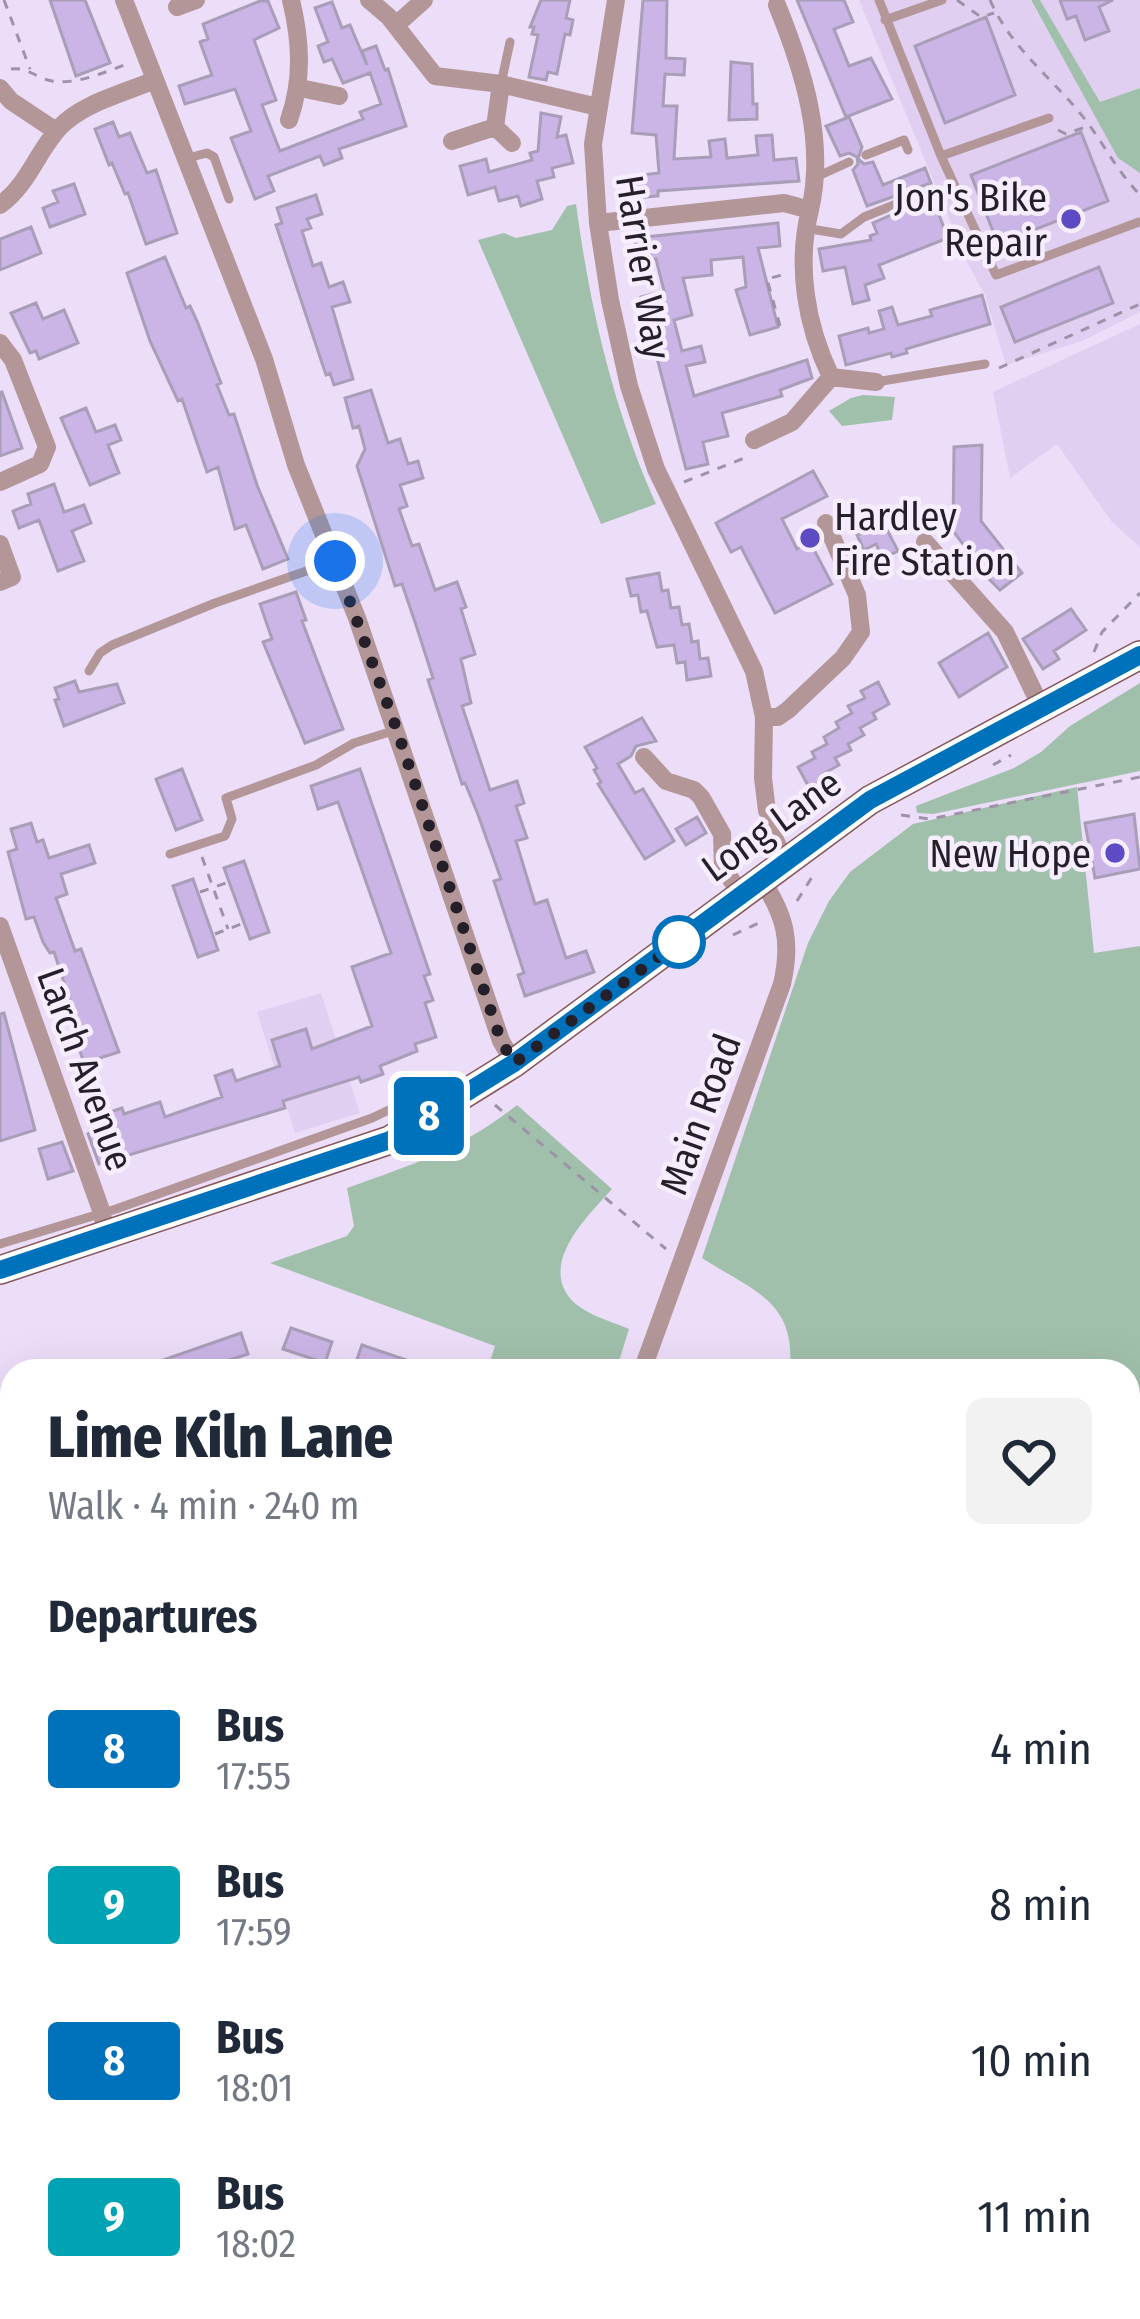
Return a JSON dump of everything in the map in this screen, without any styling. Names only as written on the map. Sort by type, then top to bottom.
[{"type":"main road","name":"Long Lane","points":[[0,1270],[104,1224],[390,1140],[514,1063],[870,800],[1140,655]]},
{"type":"street","points":[[124,0],[261,350],[296,465],[397,730],[501,1041],[514,1063]]},
{"type":"street","points":[[289,120],[300,88],[298,28],[291,0]]},
{"type":"street","points":[[369,0],[435,76],[501,84],[598,107]]},
{"type":"street","points":[[396,26],[424,0]]},
{"type":"street","name":"Harrier Way","points":[[616,0],[593,144],[598,224],[629,386],[656,469],[754,671],[764,717],[766,811]]},
{"type":"street","points":[[777,5],[808,97],[814,178],[802,270],[817,347],[831,376]]},
{"type":"street","points":[[0,206],[32,171],[56,131],[87,109],[155,80]]},
{"type":"street","points":[[495,127],[501,84]]},
{"type":"street","points":[[0,88],[11,101],[56,131]]},
{"type":"street","points":[[300,88],[340,95]]},
{"type":"street","points":[[452,141],[495,127]]},
{"type":"street","points":[[495,127],[512,143]]},
{"type":"street","points":[[598,224],[784,203],[807,219]]},
{"type":"street","points":[[0,343],[13,360],[47,447],[40,464],[0,482]]},
{"type":"street","points":[[831,376],[876,382]]},
{"type":"street","points":[[754,440],[792,422],[831,376]]},
{"type":"street","points":[[764,717],[778,717],[788,710],[854,647],[861,632],[857,595],[826,523]]},
{"type":"street","points":[[925,542],[1005,632],[1042,709]]},
{"type":"street","points":[[0,544],[12,577],[0,582]]},
{"type":"street","name":"Main Road","points":[[644,757],[669,783],[698,792],[722,834],[723,868],[751,887],[786,926],[786,966],[646,1359]]},
{"type":"street","name":"Larch Avenue","points":[[0,926],[104,1224]]},
{"type":"lane","points":[[879,0],[941,156],[996,275],[1139,222]]},
{"type":"lane","points":[[885,20],[942,0]]},
{"type":"lane","points":[[501,84],[510,41]]},
{"type":"lane","points":[[941,156],[1045,120]]},
{"type":"lane","points":[[866,155],[904,140],[908,150]]},
{"type":"lane","points":[[184,159],[207,153],[214,157],[229,199]]},
{"type":"lane","points":[[814,178],[848,162]]},
{"type":"lane","points":[[807,219],[842,234],[864,218],[924,193]]},
{"type":"lane","points":[[876,382],[980,365]]},
{"type":"lane","points":[[89,671],[100,653],[112,645],[335,561]]},
{"type":"lane","points":[[170,854],[225,836],[232,818],[226,798],[316,765],[354,743],[397,730]]},
{"type":"lane","points":[[766,811],[789,859]]},
{"type":"lane","points":[[0,1244],[104,1224],[416,1097]]},
{"type":"path","points":[[4,0],[31,70]]},
{"type":"path","points":[[957,0],[981,16],[995,12]]},
{"type":"path","points":[[990,0],[1002,28],[1090,126],[1114,168],[1140,195]]},
{"type":"path","points":[[0,75],[15,67],[48,80],[68,80],[146,57]]},
{"type":"path","points":[[1045,120],[1066,134],[1090,126]]},
{"type":"path","points":[[780,326],[767,279],[802,270]]},
{"type":"path","points":[[980,365],[988,371],[1008,366],[1140,304]]},
{"type":"path","points":[[666,489],[752,454],[754,440]]},
{"type":"path","points":[[1090,682],[1102,632],[1140,593]]},
{"type":"path","points":[[891,811],[914,820],[929,819],[1140,777]]},
{"type":"path","points":[[198,845],[228,929]]},
{"type":"path","points":[[200,892],[226,883]]},
{"type":"path","points":[[215,934],[241,924]]},
{"type":"path","points":[[475,1088],[681,1262]]},
{"type":"shaded area","points":[[859,0],[1030,0],[1063,58],[1140,159],[1140,312],[1082,341],[1006,365],[985,295]]},
{"type":"shaded area","points":[[1040,0],[1140,0],[1140,88],[1100,102]]},
{"type":"shaded area","points":[[1140,324],[1140,547],[1112,522],[1057,444],[1010,478],[993,392]]},
{"type":"shaded area","points":[[321,993],[360,1113],[295,1133],[257,1012]]},
{"type":"green space","points":[[1031,0],[1040,0],[1100,102],[1140,88],[1140,173],[1118,158]]},
{"type":"green space","points":[[576,204],[605,357],[656,504],[601,524],[478,240],[552,230],[567,206]]},
{"type":"green space","points":[[863,395],[895,397],[892,420],[842,426],[829,411]]},
{"type":"green space","points":[[1140,683],[1140,771],[933,814],[917,813],[916,806],[1014,768]]},
{"type":"green space","points":[[1077,787],[1094,953],[1140,946],[1140,1359],[790,1359],[790,1344],[777,1311],[753,1289],[702,1258],[808,943],[850,872],[913,824]]},
{"type":"green space","points":[[517,1105],[612,1189],[571,1239],[561,1268],[562,1283],[575,1303],[629,1329],[620,1359],[491,1359],[495,1346],[270,1263],[347,1236],[354,1226],[347,1188],[456,1145]]},
{"type":"building","points":[[50,0],[85,0],[110,63],[76,76]]},
{"type":"building","points":[[541,0],[570,0],[566,18],[573,20],[570,35],[565,34],[557,74],[548,72],[546,80],[529,77],[538,35],[530,27]]},
{"type":"building","points":[[643,0],[667,0],[666,58],[685,59],[684,75],[665,74],[663,106],[677,106],[674,159],[711,157],[709,141],[725,139],[727,158],[758,155],[756,136],[772,135],[774,160],[796,158],[799,181],[658,191],[658,196],[636,198],[634,176],[659,173],[656,135],[632,133]]},
{"type":"building","points":[[797,0],[844,0],[853,22],[834,29],[849,66],[871,58],[892,99],[846,117]]},
{"type":"building","points":[[1060,0],[1113,0],[1099,7],[1109,31],[1085,40],[1076,16],[1067,19]]},
{"type":"building","points":[[268,1],[279,28],[254,40],[276,100],[262,105],[280,151],[363,119],[360,112],[381,104],[370,73],[343,83],[332,59],[324,62],[318,46],[328,42],[315,8],[332,2],[342,28],[350,25],[367,65],[362,51],[376,46],[406,126],[339,149],[342,158],[324,165],[320,156],[268,176],[274,191],[255,199],[231,138],[251,131],[235,89],[185,104],[179,86],[212,75],[200,42],[208,39],[203,24]]},
{"type":"building","points":[[986,17],[1015,95],[945,123],[915,46]]},
{"type":"building","points":[[731,62],[752,64],[757,119],[729,120]]},
{"type":"building","points":[[541,113],[561,117],[557,137],[566,135],[573,163],[552,168],[554,177],[537,181],[542,199],[521,206],[518,196],[499,201],[495,187],[468,195],[460,166],[486,159],[489,172],[532,160],[530,153],[538,151]]},
{"type":"building","points":[[849,117],[862,147],[858,159],[864,164],[873,162],[883,185],[925,168],[931,183],[867,206],[853,170],[857,157],[840,156],[826,126]]},
{"type":"building","points":[[113,122],[119,137],[130,133],[147,173],[156,170],[177,233],[146,244],[128,193],[112,163],[109,165],[95,129]]},
{"type":"building","points":[[1081,132],[1108,201],[998,244],[971,175]]},
{"type":"building","points":[[74,184],[85,214],[50,227],[43,208],[58,202],[53,191]]},
{"type":"building","points":[[316,195],[322,214],[307,219],[311,228],[302,231],[313,266],[321,263],[329,287],[343,282],[350,302],[332,307],[353,379],[334,385],[330,373],[326,375],[276,225],[282,223],[277,208]]},
{"type":"building","points":[[932,197],[948,238],[879,265],[884,278],[865,285],[869,300],[853,304],[845,267],[823,271],[819,249],[871,240],[877,233],[873,223]]},
{"type":"building","points":[[778,223],[780,246],[758,248],[778,327],[750,335],[736,290],[746,287],[743,257],[711,260],[712,275],[683,278],[692,315],[674,320],[682,351],[701,346],[705,362],[686,366],[694,396],[807,360],[812,378],[780,390],[782,396],[722,413],[728,436],[703,442],[708,464],[686,469],[641,297],[664,291],[656,259],[638,260],[635,238]]},
{"type":"building","points":[[31,227],[41,253],[0,270],[0,239]]},
{"type":"building","points":[[165,257],[186,308],[190,306],[197,321],[221,383],[217,385],[229,415],[234,414],[288,559],[263,569],[246,525],[235,529],[218,467],[207,472],[182,399],[178,401],[150,341],[127,273]]},
{"type":"building","points":[[1099,267],[1113,303],[1015,342],[1001,307]]},
{"type":"building","points":[[982,295],[990,324],[906,349],[907,353],[846,365],[839,336],[884,329],[879,311],[892,307],[898,325]]},
{"type":"building","points":[[36,303],[43,319],[64,310],[78,343],[39,359],[36,351],[30,353],[11,313]]},
{"type":"building","points":[[371,390],[388,443],[400,439],[408,464],[418,461],[423,478],[400,485],[407,506],[399,509],[412,546],[419,544],[435,590],[457,582],[466,607],[461,609],[475,654],[461,659],[471,703],[462,706],[490,790],[517,781],[524,803],[516,806],[527,838],[516,841],[535,904],[547,900],[566,958],[586,951],[594,972],[525,996],[518,975],[524,973],[494,881],[501,879],[462,784],[428,680],[433,678],[416,625],[402,584],[395,586],[357,466],[365,449],[345,398]]},
{"type":"building","points":[[0,393],[22,448],[0,456]]},
{"type":"building","points":[[86,408],[96,432],[115,425],[121,440],[108,445],[119,473],[90,485],[61,418]]},
{"type":"building","points":[[982,445],[981,521],[1022,573],[1000,590],[970,560],[973,557],[953,531],[954,447]]},
{"type":"building","points":[[813,471],[827,496],[782,519],[797,549],[810,542],[832,584],[775,613],[741,547],[731,552],[716,523]]},
{"type":"building","points":[[54,484],[64,512],[84,505],[91,523],[72,531],[84,561],[58,571],[39,520],[19,528],[13,511],[31,504],[28,494]]},
{"type":"building","points":[[884,524],[898,551],[883,558],[876,544],[864,550],[857,535]]},
{"type":"building","points":[[659,573],[671,608],[679,607],[682,625],[689,624],[692,642],[698,641],[700,659],[708,658],[711,676],[687,680],[685,662],[677,663],[674,645],[657,647],[647,611],[641,612],[638,595],[631,596],[627,579]]},
{"type":"building","points":[[296,592],[306,620],[302,621],[343,729],[305,743],[263,642],[272,639],[260,604]]},
{"type":"building","points":[[1071,609],[1086,630],[1054,651],[1059,659],[1043,669],[1023,639]]},
{"type":"building","points":[[988,633],[1007,667],[959,697],[939,663]]},
{"type":"building","points":[[75,681],[79,692],[117,684],[124,703],[64,726],[55,688]]},
{"type":"building","points":[[878,682],[889,704],[860,728],[864,735],[848,744],[851,750],[835,758],[839,765],[823,774],[826,780],[810,789],[798,767],[827,744],[824,737],[839,728],[836,722],[852,713],[848,706],[865,698],[861,691]]},
{"type":"building","points":[[642,718],[656,741],[636,746],[618,764],[635,793],[643,789],[674,841],[645,859],[598,784],[597,768],[585,747]]},
{"type":"building","points":[[182,769],[202,820],[176,830],[156,779]]},
{"type":"building","points":[[360,769],[430,974],[424,976],[433,1000],[425,1003],[436,1037],[415,1044],[417,1051],[380,1066],[383,1074],[283,1101],[285,1108],[99,1164],[88,1134],[104,1124],[101,1115],[122,1108],[124,1114],[160,1102],[165,1117],[222,1097],[215,1076],[232,1070],[236,1081],[280,1066],[272,1040],[306,1029],[312,1049],[372,1026],[352,967],[391,953],[338,802],[318,809],[311,786]]},
{"type":"building","name":"New Hope","points":[[1134,814],[1140,869],[1095,878],[1085,823]]},
{"type":"building","points":[[697,817],[706,833],[686,845],[676,829]]},
{"type":"building","points":[[31,823],[49,858],[89,845],[95,863],[61,874],[67,894],[56,898],[75,951],[81,949],[119,1052],[84,1063],[73,1031],[76,1019],[54,952],[43,942],[34,917],[26,919],[8,852],[17,849],[11,829]]},
{"type":"building","points":[[244,861],[269,932],[250,939],[224,868]]},
{"type":"building","points":[[193,879],[218,950],[198,957],[173,886]]},
{"type":"building","points":[[4,1013],[35,1130],[0,1141],[0,1014]]},
{"type":"building","points":[[62,1142],[73,1171],[48,1179],[39,1149]]},
{"type":"building","points":[[291,1328],[332,1342],[326,1359],[283,1349]]},
{"type":"building","points":[[241,1333],[248,1354],[233,1359],[166,1359]]},
{"type":"building","points":[[362,1345],[403,1359],[357,1359]]},
{"type":"bus line","name":"8","points":[[0,1270],[390,1140],[514,1063],[870,800],[1140,655]]},
{"type":"place","name":"Jon's Bike Repair","points":[[1071,219]]},
{"type":"place","name":"Hardley Fire Station","points":[[810,538]]},
{"type":"place","name":"New Hope","points":[[1115,853]]},
{"type":"route","points":[[335,561],[501,1041],[514,1063],[679,942]]}]
